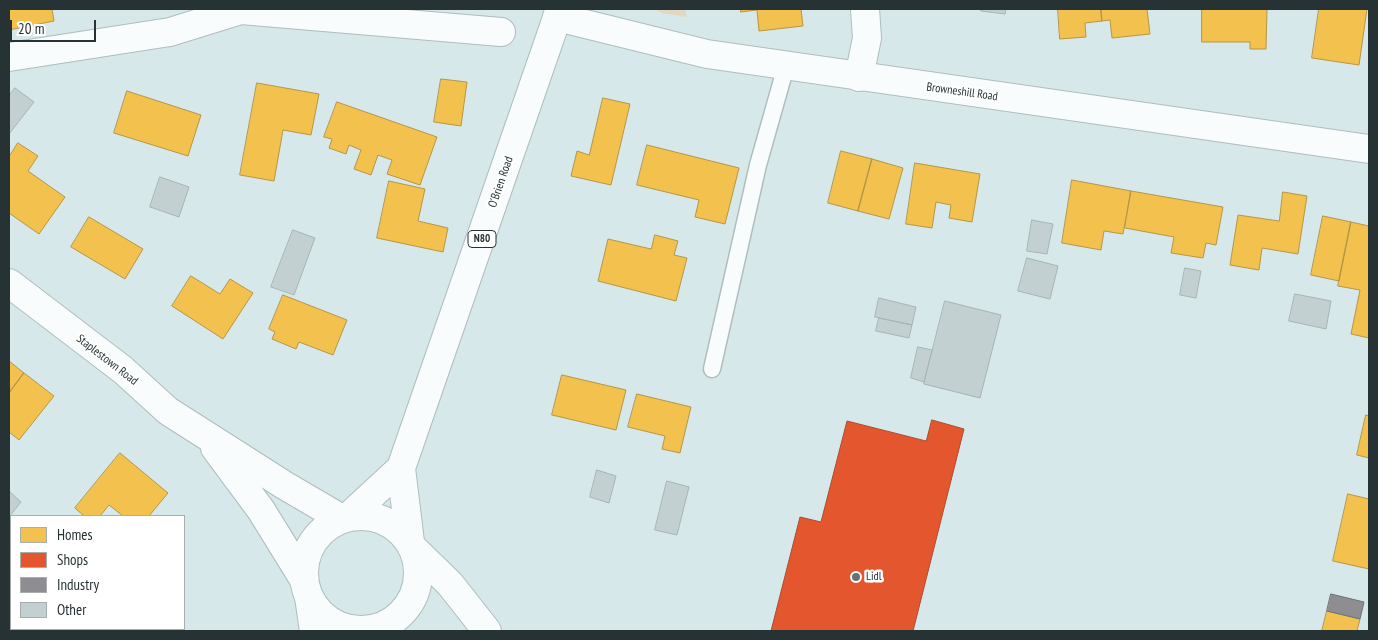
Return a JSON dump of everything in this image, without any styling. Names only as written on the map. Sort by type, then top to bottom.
[{"type":"main road","points":[[9,57],[170,32],[242,9],[501,32]]},
{"type":"main road","points":[[859,77],[866,38],[865,9]]},
{"type":"main road","name":"Browneshill Road","points":[[559,13],[707,54],[1369,149]]},
{"type":"main road","name":"O'Brien Road","points":[[411,544],[401,468],[559,13]]},
{"type":"main road","name":"Staplestown Road","points":[[9,283],[123,370],[168,411],[345,518]]},
{"type":"main road","name":"Staplestown Road","points":[[206,435],[261,510],[306,588]]},
{"type":"main road","name":"O'Brien Road","points":[[345,518],[401,468]]},
{"type":"main road","points":[[345,518],[364,515],[383,520],[398,529],[450,584],[487,631]]},
{"type":"main road","name":"N80","points":[[345,518],[327,526],[313,540],[305,558],[306,588],[320,614],[336,625],[355,631],[380,630],[406,609],[416,592],[419,575],[417,558],[411,544]]},
{"type":"main road","points":[[306,588],[314,631]]},
{"type":"lane","points":[[712,369],[758,166],[786,66]]},
{"type":"shaded area","points":[[655,9],[685,9],[687,17],[662,13]]},
{"type":"building: Homes","points":[[9,9],[52,9],[54,21],[9,30]]},
{"type":"building: Homes","points":[[741,9],[801,9],[803,26],[759,31],[757,10],[741,12]]},
{"type":"building: Homes","points":[[1058,9],[1101,9],[1102,21],[1085,23],[1086,37],[1060,39]]},
{"type":"building: Homes","points":[[1101,9],[1147,9],[1150,34],[1112,38],[1110,20],[1102,21]]},
{"type":"building: Homes","points":[[1202,9],[1267,9],[1266,49],[1250,49],[1250,42],[1202,42]]},
{"type":"building: Homes","points":[[1319,9],[1367,9],[1359,65],[1312,58]]},
{"type":"building: Homes","points":[[441,79],[467,82],[461,126],[434,122]]},
{"type":"building: Homes","points":[[257,83],[319,94],[311,135],[283,130],[274,181],[240,175]]},
{"type":"building: Homes","points":[[127,91],[201,115],[188,156],[114,133]]},
{"type":"building: Homes","points":[[603,98],[630,104],[611,185],[571,176],[577,151],[589,155]]},
{"type":"building: Homes","points":[[337,102],[437,137],[420,185],[387,174],[392,160],[378,155],[371,175],[354,169],[361,150],[349,145],[346,154],[329,148],[332,139],[324,137]]},
{"type":"building: Homes","points":[[18,143],[38,156],[28,171],[65,197],[39,234],[9,213],[9,157]]},
{"type":"building: Homes","points":[[647,145],[739,168],[725,224],[695,217],[699,200],[637,185]]},
{"type":"building: Homes","points":[[841,151],[872,159],[858,211],[828,203]]},
{"type":"building: Homes","points":[[872,159],[903,168],[889,219],[858,211]]},
{"type":"building: Homes","points":[[915,163],[980,174],[972,222],[949,218],[951,205],[936,202],[932,228],[906,224]]},
{"type":"building: Homes","points":[[1072,180],[1131,191],[1123,234],[1104,231],[1101,250],[1062,243]]},
{"type":"building: Homes","points":[[389,181],[425,189],[418,221],[448,228],[443,252],[377,238]]},
{"type":"building: Homes","points":[[1131,191],[1223,207],[1216,245],[1206,243],[1203,258],[1171,253],[1174,237],[1125,228]]},
{"type":"building: Homes","points":[[1283,192],[1307,196],[1298,254],[1262,248],[1259,270],[1230,265],[1238,215],[1279,221]]},
{"type":"building: Homes","points":[[1323,216],[1351,222],[1339,281],[1311,275]]},
{"type":"building: Homes","points":[[89,217],[143,249],[125,279],[71,247]]},
{"type":"building: Homes","points":[[1351,222],[1369,226],[1369,338],[1351,334],[1360,290],[1338,286]]},
{"type":"building: Homes","points":[[655,235],[678,241],[674,255],[687,258],[676,301],[598,281],[608,239],[651,249]]},
{"type":"building: Homes","points":[[191,276],[220,294],[230,279],[253,293],[223,339],[172,306]]},
{"type":"building: Homes","points":[[283,295],[347,320],[333,355],[299,342],[296,349],[272,339],[275,332],[269,329]]},
{"type":"building: Homes","points":[[9,361],[24,373],[9,393]]},
{"type":"building: Homes","points":[[24,373],[54,396],[19,440],[9,432],[9,393]]},
{"type":"building: Homes","points":[[562,375],[626,390],[616,430],[552,415]]},
{"type":"building: Homes","points":[[637,394],[691,407],[680,453],[662,449],[665,436],[628,427]]},
{"type":"building: Homes","points":[[1366,415],[1369,416],[1369,458],[1357,455]]},
{"type":"building: Homes","points":[[120,453],[168,493],[150,515],[122,515],[109,505],[101,515],[83,515],[75,508]]},
{"type":"building: Homes","points":[[1348,494],[1369,499],[1369,569],[1333,561]]},
{"type":"building: Homes","points":[[1327,611],[1360,619],[1357,631],[1322,631]]},
{"type":"building: Shops","name":"Lidl","points":[[932,420],[964,429],[913,631],[771,631],[800,517],[821,522],[847,421],[926,441]]},
{"type":"building: Industry","points":[[1331,594],[1364,602],[1360,619],[1327,611]]},
{"type":"building: Other","points":[[981,9],[1006,9],[1005,14],[981,11]]},
{"type":"building: Other","points":[[15,88],[34,102],[9,134],[9,96]]},
{"type":"building: Other","points":[[160,177],[189,187],[179,217],[150,207]]},
{"type":"building: Other","points":[[1032,220],[1053,224],[1047,254],[1027,251]]},
{"type":"building: Other","points":[[293,230],[315,238],[294,295],[271,287]]},
{"type":"building: Other","points":[[1027,258],[1058,266],[1050,299],[1018,291]]},
{"type":"building: Other","points":[[1185,268],[1201,271],[1196,298],[1180,295]]},
{"type":"building: Other","points":[[1295,294],[1331,301],[1326,329],[1289,321]]},
{"type":"building: Other","points":[[879,298],[916,307],[912,325],[875,317]]},
{"type":"building: Other","points":[[945,301],[1001,315],[980,398],[924,384]]},
{"type":"building: Other","points":[[879,318],[912,325],[909,338],[876,331]]},
{"type":"building: Other","points":[[918,347],[932,350],[924,382],[911,378]]},
{"type":"building: Other","points":[[597,470],[616,476],[609,503],[590,497]]},
{"type":"building: Other","points":[[667,481],[689,487],[677,535],[655,530]]},
{"type":"building: Other","points":[[9,491],[21,502],[9,517]]},
{"type":"place","name":"Lidl","points":[[856,577]]}]
